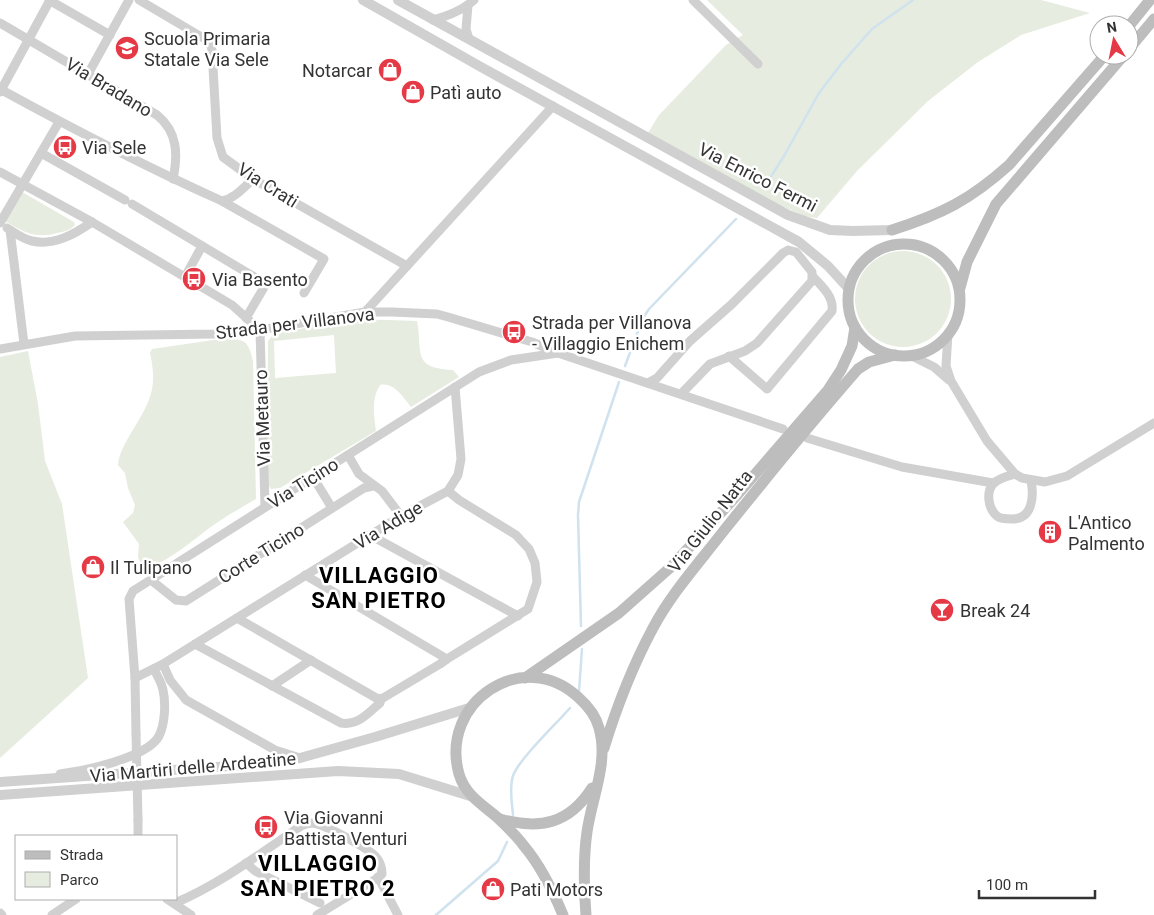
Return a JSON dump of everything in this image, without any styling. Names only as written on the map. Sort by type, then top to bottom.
[{"type":"main road","points":[[1138,15],[1150,0]]},
{"type":"main road","points":[[1139,37],[1154,20]]},
{"type":"main road","name":"Via Enrico Fermi","points":[[892,230],[924,220],[954,207],[993,180],[1009,165],[1096,65]]},
{"type":"main road","points":[[960,288],[967,262],[996,204],[1115,65]]},
{"type":"main road","points":[[880,249],[892,230],[913,244],[929,249],[943,259],[954,272],[960,288],[961,306],[956,323],[948,334],[932,349],[910,355],[895,355],[879,350],[865,340],[855,327],[850,315],[848,302],[849,289],[855,272],[866,259],[880,249],[896,244],[913,244]]},
{"type":"main road","name":"Via Giulio Natta","points":[[525,678],[619,614],[672,566],[738,494],[828,390],[841,370],[852,346],[855,327]]},
{"type":"main road","name":"Via Giulio Natta","points":[[604,750],[621,696],[637,660],[654,627],[679,588],[764,481],[858,370],[869,362],[895,355]]},
{"type":"main road","points":[[563,915],[553,891],[524,846],[498,819],[470,796],[459,775],[455,752],[459,729],[469,708],[484,692],[504,682],[525,678],[549,680],[570,690],[582,700],[588,706],[599,726],[604,750],[586,835],[584,883],[586,915]]},
{"type":"main road","points":[[498,819],[521,825],[544,824],[566,816],[584,801],[597,782]]},
{"type":"street","points":[[110,35],[50,0],[0,90],[59,122],[173,179],[222,201],[324,259],[304,293]]},
{"type":"street","points":[[88,74],[129,0]]},
{"type":"street","name":"Via Crati","points":[[139,0],[205,38],[210,43],[217,138],[223,157],[253,179],[408,266]]},
{"type":"street","name":"Via Enrico Fermi","points":[[364,0],[799,242],[828,266],[849,289]]},
{"type":"street","name":"Via Enrico Fermi","points":[[398,0],[788,215],[830,230],[892,230]]},
{"type":"street","points":[[693,0],[758,64]]},
{"type":"street","points":[[433,20],[451,15],[471,3]]},
{"type":"street","points":[[469,39],[466,29],[471,3]]},
{"type":"street","name":"Via Bradano","points":[[0,23],[166,122],[171,130],[177,160],[173,179]]},
{"type":"street","points":[[365,312],[553,106]]},
{"type":"street","points":[[59,122],[0,224],[28,240],[44,242],[76,234],[92,222]]},
{"type":"street","points":[[41,153],[266,284],[246,318]]},
{"type":"street","points":[[0,172],[92,222],[232,305],[260,330]]},
{"type":"street","points":[[222,201],[229,200],[253,179]]},
{"type":"street","points":[[10,230],[24,344]]},
{"type":"street","points":[[184,277],[202,246]]},
{"type":"street","points":[[648,383],[657,378],[690,341],[732,304],[783,253],[788,250],[796,252],[812,272],[813,277],[829,295],[833,304],[832,311],[767,389],[729,356]]},
{"type":"street","points":[[681,394],[710,364],[758,344],[812,281],[813,277]]},
{"type":"street","name":"Strada per Villanova","points":[[0,349],[75,336],[98,334],[214,334],[260,330],[365,312],[437,314],[532,342],[783,428]]},
{"type":"street","name":"Via Metauro","points":[[260,330],[265,506]]},
{"type":"street","points":[[948,334],[946,366],[951,382],[987,441],[1015,474],[1030,481],[1045,482],[1067,476],[1154,424]]},
{"type":"street","name":"Via Ticino","points":[[135,678],[129,599],[133,591],[479,372],[511,360],[558,352]]},
{"type":"street","points":[[910,355],[934,367],[951,382]]},
{"type":"street","points":[[195,644],[341,723],[349,724],[364,717],[380,703],[381,699],[528,609],[537,582],[535,563],[529,549],[516,535],[458,500],[448,491],[458,475],[462,459],[456,387]]},
{"type":"street","points":[[807,438],[902,467],[993,483]]},
{"type":"street","points":[[348,455],[359,474],[382,491],[401,516]]},
{"type":"street","points":[[1015,474],[1003,477],[993,483],[988,499],[990,507],[997,516],[1008,519],[1025,516],[1032,504],[1033,493],[1030,481]]},
{"type":"street","points":[[312,477],[332,508]]},
{"type":"street","name":"Corte Ticino","points":[[151,580],[176,600],[186,601],[364,488],[373,486]]},
{"type":"street","name":"Via Adige","points":[[135,678],[163,664],[401,516],[448,491]]},
{"type":"street","points":[[370,535],[518,616]]},
{"type":"street","points":[[305,576],[447,658]]},
{"type":"street","points":[[237,618],[381,699]]},
{"type":"street","points":[[272,686],[311,660]]},
{"type":"street","points":[[163,664],[170,680],[186,700],[275,750],[300,758]]},
{"type":"street","points":[[17,781],[71,772],[122,760],[150,745],[159,736],[164,714],[163,690],[154,669]]},
{"type":"street","points":[[135,678],[138,835]]},
{"type":"street","name":"Via Martiri delle Ardeatine","points":[[0,782],[259,764],[300,758],[469,708]]},
{"type":"street","name":"Via Martiri delle Ardeatine","points":[[0,795],[338,771],[399,774],[470,796]]},
{"type":"street","points":[[0,801],[21,794]]},
{"type":"street","points":[[178,900],[187,898],[246,863],[301,826],[311,823],[330,828],[375,856],[382,866],[380,874],[398,915]]},
{"type":"street","points":[[246,863],[255,871],[320,903]]},
{"type":"street","points":[[317,915],[380,874]]},
{"type":"street","points":[[52,915],[74,900]]},
{"type":"street","points":[[171,901],[191,915]]},
{"type":"green space","points":[[707,0],[1041,0],[1090,13],[1021,35],[978,62],[928,101],[857,171],[817,218],[804,216],[775,203],[648,133],[659,115],[726,45],[743,35]]},
{"type":"green space","points":[[22,192],[74,222],[75,225],[64,231],[49,235],[36,235],[5,221]]},
{"type":"green space","points":[[903,251],[922,254],[937,265],[948,280],[951,299],[948,318],[937,333],[922,344],[903,347],[884,344],[869,333],[858,318],[855,299],[858,280],[869,265],[884,254]]},
{"type":"green space","points":[[355,319],[417,321],[420,350],[425,362],[430,366],[440,369],[453,370],[459,377],[411,407],[394,388],[380,385],[374,401],[376,431],[280,488],[271,489],[267,483],[268,341],[273,335]],"holes":[[[334,335],[336,373],[275,378],[274,341]]]},
{"type":"green space","points":[[220,339],[243,341],[249,348],[253,361],[256,499],[220,521],[169,558],[149,567],[142,567],[138,557],[139,544],[123,522],[133,513],[135,505],[128,488],[125,473],[118,465],[123,449],[151,395],[153,376],[150,353],[152,349]]},
{"type":"green space","points":[[28,351],[38,404],[45,461],[62,504],[88,678],[0,758],[0,357]]},
{"type":"waterway","points":[[763,189],[784,156],[819,93],[842,63],[872,29],[913,0]]},
{"type":"waterway","points":[[625,366],[643,318],[649,309],[736,219]]},
{"type":"waterway","points":[[581,626],[579,502],[619,382]]},
{"type":"waterway","points":[[579,691],[582,649]]},
{"type":"waterway","points":[[513,815],[511,785],[516,769],[570,708]]},
{"type":"waterway","points":[[436,915],[498,861],[507,842]]},
{"type":"place","name":"Scuola Primaria Statale Via Sele","points":[[127,48]]},
{"type":"place","name":"Notarcar","points":[[390,70]]},
{"type":"place","name":"Patì auto","points":[[413,92]]},
{"type":"place","name":"Via Sele","points":[[65,147]]},
{"type":"place","name":"Via Basento","points":[[194,279]]},
{"type":"place","name":"Strada per Villanova - Villaggio Enichem","points":[[514,332]]},
{"type":"place","name":"L'Antico Palmento","points":[[1050,532]]},
{"type":"place","name":"Il Tulipano","points":[[93,567]]},
{"type":"place","name":"Break 24","points":[[942,610]]},
{"type":"place","name":"Via Giovanni Battista Venturi","points":[[266,827]]},
{"type":"place","name":"Pati Motors","points":[[493,889]]},
{"type":"district","name":"VILLAGGIO SAN PIETRO","points":[[379,588]]},
{"type":"district","name":"VILLAGGIO SAN PIETRO 2","points":[[318,876]]}]
